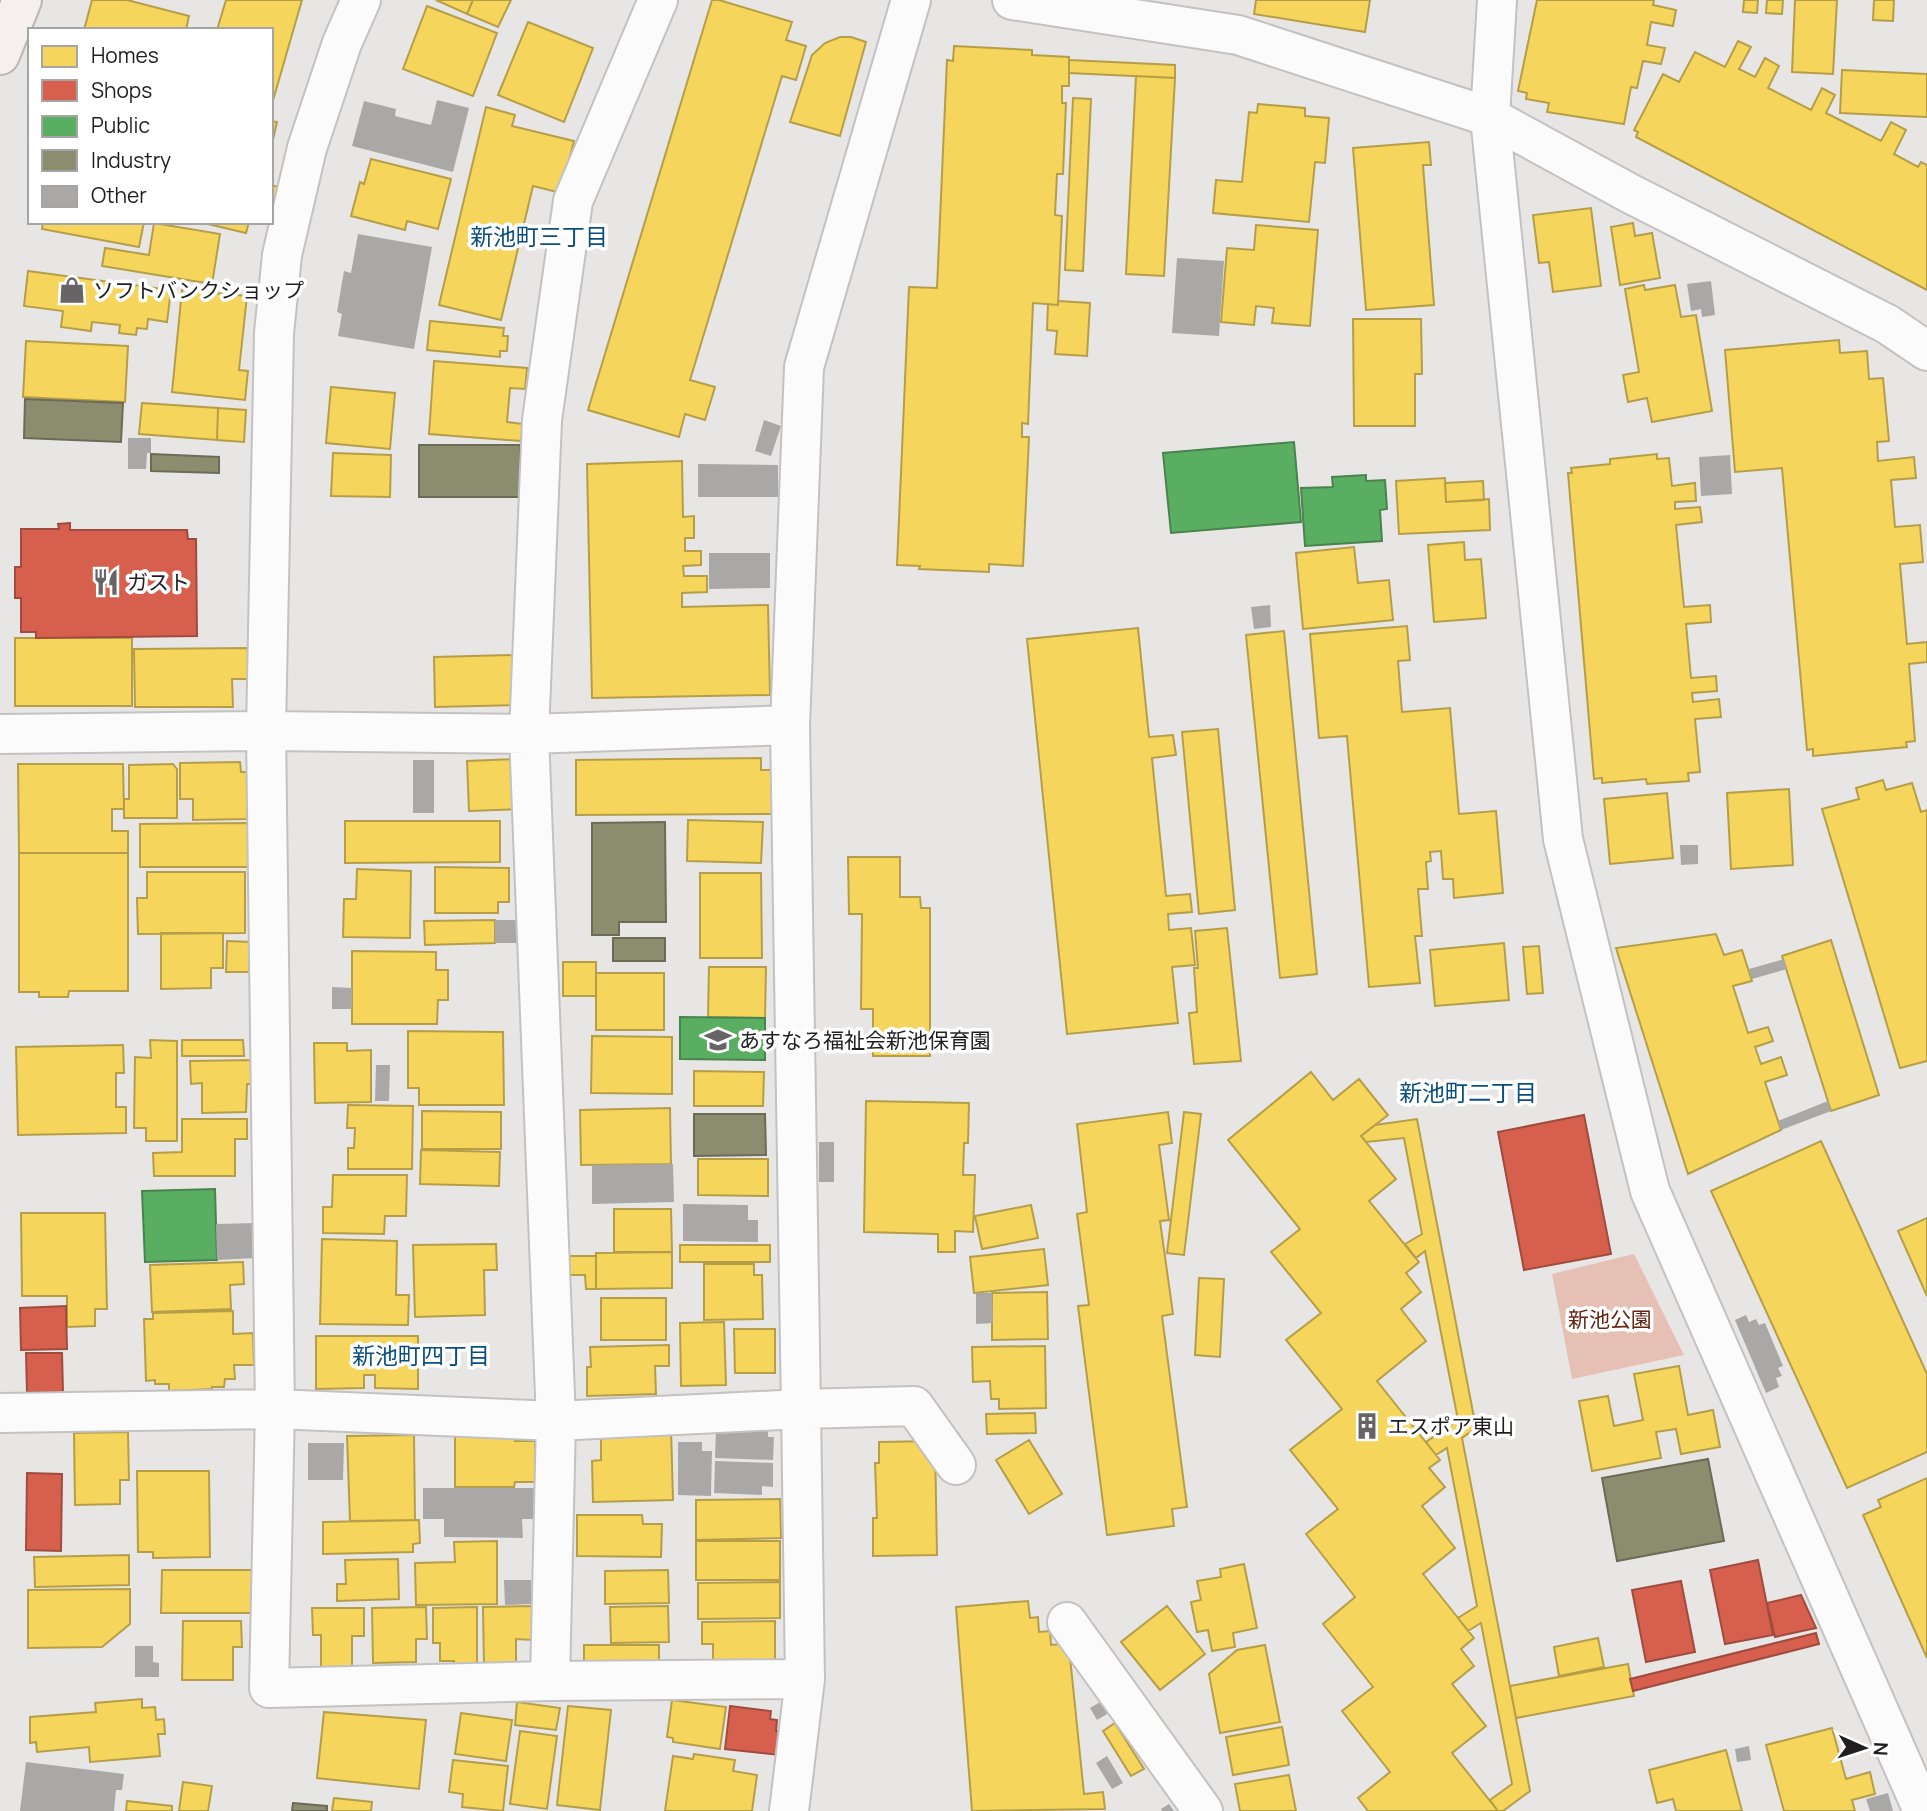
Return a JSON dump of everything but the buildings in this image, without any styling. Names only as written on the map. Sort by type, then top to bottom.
[{"type":"main road","points":[[0,55],[22,0]]},
{"type":"street","points":[[361,0],[342,43],[307,148],[282,255],[274,333],[266,731],[275,1409],[270,1688],[550,1681],[805,1679]]},
{"type":"street","points":[[550,1681],[556,1421],[529,734],[542,420],[573,201],[658,0]]},
{"type":"street","points":[[789,1811],[805,1679],[789,726],[804,367],[911,0]]},
{"type":"street","points":[[1012,0],[1238,35],[1490,117],[1631,194],[1887,324],[1927,351]]},
{"type":"street","points":[[1497,0],[1490,117],[1563,839],[1647,1178],[1656,1204],[1923,1811]]},
{"type":"street","points":[[0,734],[266,731],[529,734],[789,726]]},
{"type":"street","points":[[0,1413],[275,1409],[556,1421],[914,1406],[956,1465]]},
{"type":"street","points":[[1067,1622],[1203,1811]]},
{"type":"green space","name":"新池公園","points":[[1634,1254],[1684,1355],[1572,1379],[1552,1274]]},
{"type":"place","name":"ソフトバンクショップ","points":[[72,290]]},
{"type":"place","name":"ガスト","points":[[106,582]]},
{"type":"place","name":"あすなろ福祉会新池保育園","points":[[718,1040]]},
{"type":"place","name":"エスポア東山","points":[[1367,1426]]},
{"type":"district","name":"新池町三丁目","points":[[539,236]]},
{"type":"district","name":"新池町二丁目","points":[[1468,1092]]},
{"type":"district","name":"新池町四丁目","points":[[421,1355]]}]
